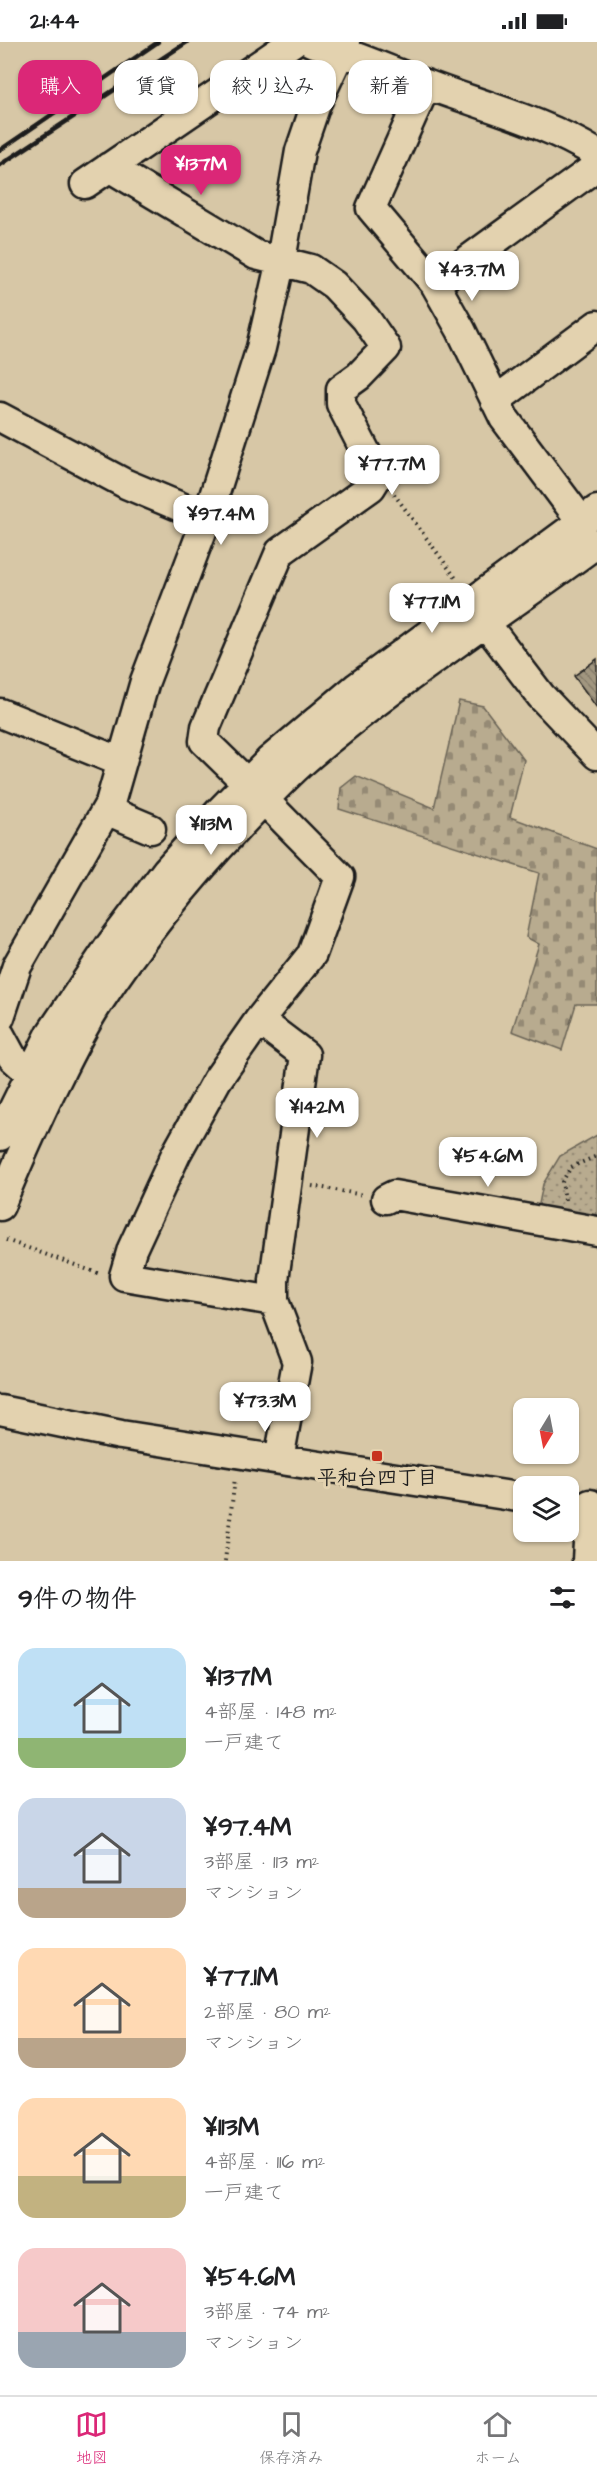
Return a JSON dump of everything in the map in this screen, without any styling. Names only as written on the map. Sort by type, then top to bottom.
[{"type":"street","points":[[85,184],[293,42]]},
{"type":"street","points":[[311,42],[344,46],[373,60]]},
{"type":"street","points":[[0,1017],[17,966],[110,803],[145,681],[207,518],[261,348],[281,260],[300,151],[316,104],[344,46]]},
{"type":"street","points":[[432,87],[502,111],[568,138],[597,154]]},
{"type":"street","points":[[413,114],[370,208],[435,284],[461,330],[504,418],[592,525]]},
{"type":"street","points":[[435,284],[597,166]]},
{"type":"street","points":[[109,167],[256,255],[311,269],[334,285],[366,319],[386,348],[359,376],[340,389],[341,404],[374,468],[376,479],[371,486],[280,552],[204,741],[340,877],[312,954],[258,1020],[217,1080],[176,1154],[132,1249],[124,1276],[274,1301]]},
{"type":"street","points":[[495,402],[597,325]]},
{"type":"street","points":[[0,417],[126,484],[207,518]]},
{"type":"street","points":[[0,1136],[51,1033],[167,870],[256,792],[298,766],[378,700],[486,624],[592,525]]},
{"type":"street","points":[[0,1206],[38,1118],[70,1052],[96,1006],[142,940],[203,864],[256,792],[269,761],[357,687],[592,525]]},
{"type":"street","points":[[486,624],[541,696],[596,752]]},
{"type":"street","points":[[0,713],[121,762]]},
{"type":"street","points":[[106,810],[151,829]]},
{"type":"street","points":[[258,1020],[304,1055],[274,1280],[274,1301],[297,1362],[279,1458]]},
{"type":"street","points":[[0,1035],[12,1057],[31,1074]]},
{"type":"street","points":[[386,1199],[394,1195],[597,1231]]},
{"type":"street","points":[[0,1410],[121,1436],[279,1458],[513,1496]]},
{"type":"street","points":[[585,1503],[587,1561]]},
{"type":"path","points":[[376,479],[389,486],[458,581]]},
{"type":"path","points":[[567,1204],[562,1182],[571,1167],[597,1156]]},
{"type":"path","points":[[288,1182],[386,1199]]},
{"type":"path","points":[[6,1240],[107,1277],[124,1276]]},
{"type":"path","points":[[225,1561],[235,1474]]},
{"type":"green space","points":[[459,701],[483,706],[524,760],[510,817],[597,849],[597,1004],[576,1004],[562,1050],[512,1031],[539,944],[526,937],[539,873],[339,809],[341,788],[356,776],[434,808]]},
{"type":"green space","points":[[597,1135],[597,1221],[538,1209],[543,1184],[560,1156]]},
{"type":"building","points":[[597,659],[597,708],[574,676]]},
{"type":"railway","points":[[0,150],[158,42]]},
{"type":"railway","points":[[0,165],[187,42]]},
{"type":"place","name":"平和台四丁目","points":[[377,1456]]}]
